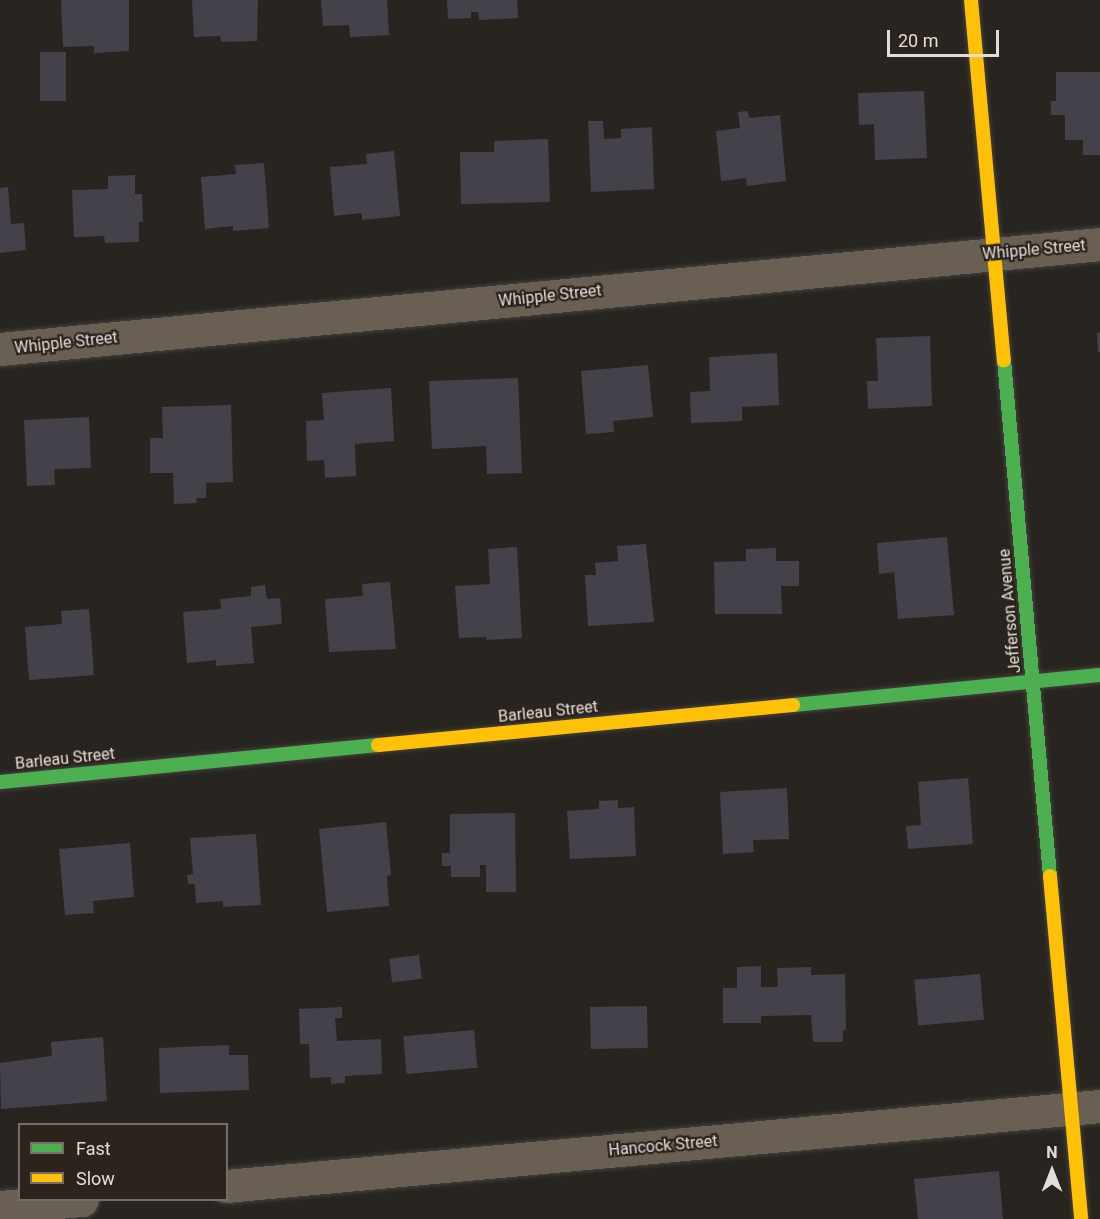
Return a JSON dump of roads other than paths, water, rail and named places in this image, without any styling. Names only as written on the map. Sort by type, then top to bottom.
[{"type":"street","name":"Jefferson Avenue","points":[[971,0],[1033,681],[1085,1108],[1081,1219]]},
{"type":"street","name":"Whipple Street","points":[[0,349],[1100,244]]},
{"type":"street","name":"Barleau Street","points":[[0,782],[1100,675]]},
{"type":"street","name":"Hancock Street","points":[[228,1186],[1085,1108]]},
{"type":"street","points":[[0,1207],[70,1201]]}]
